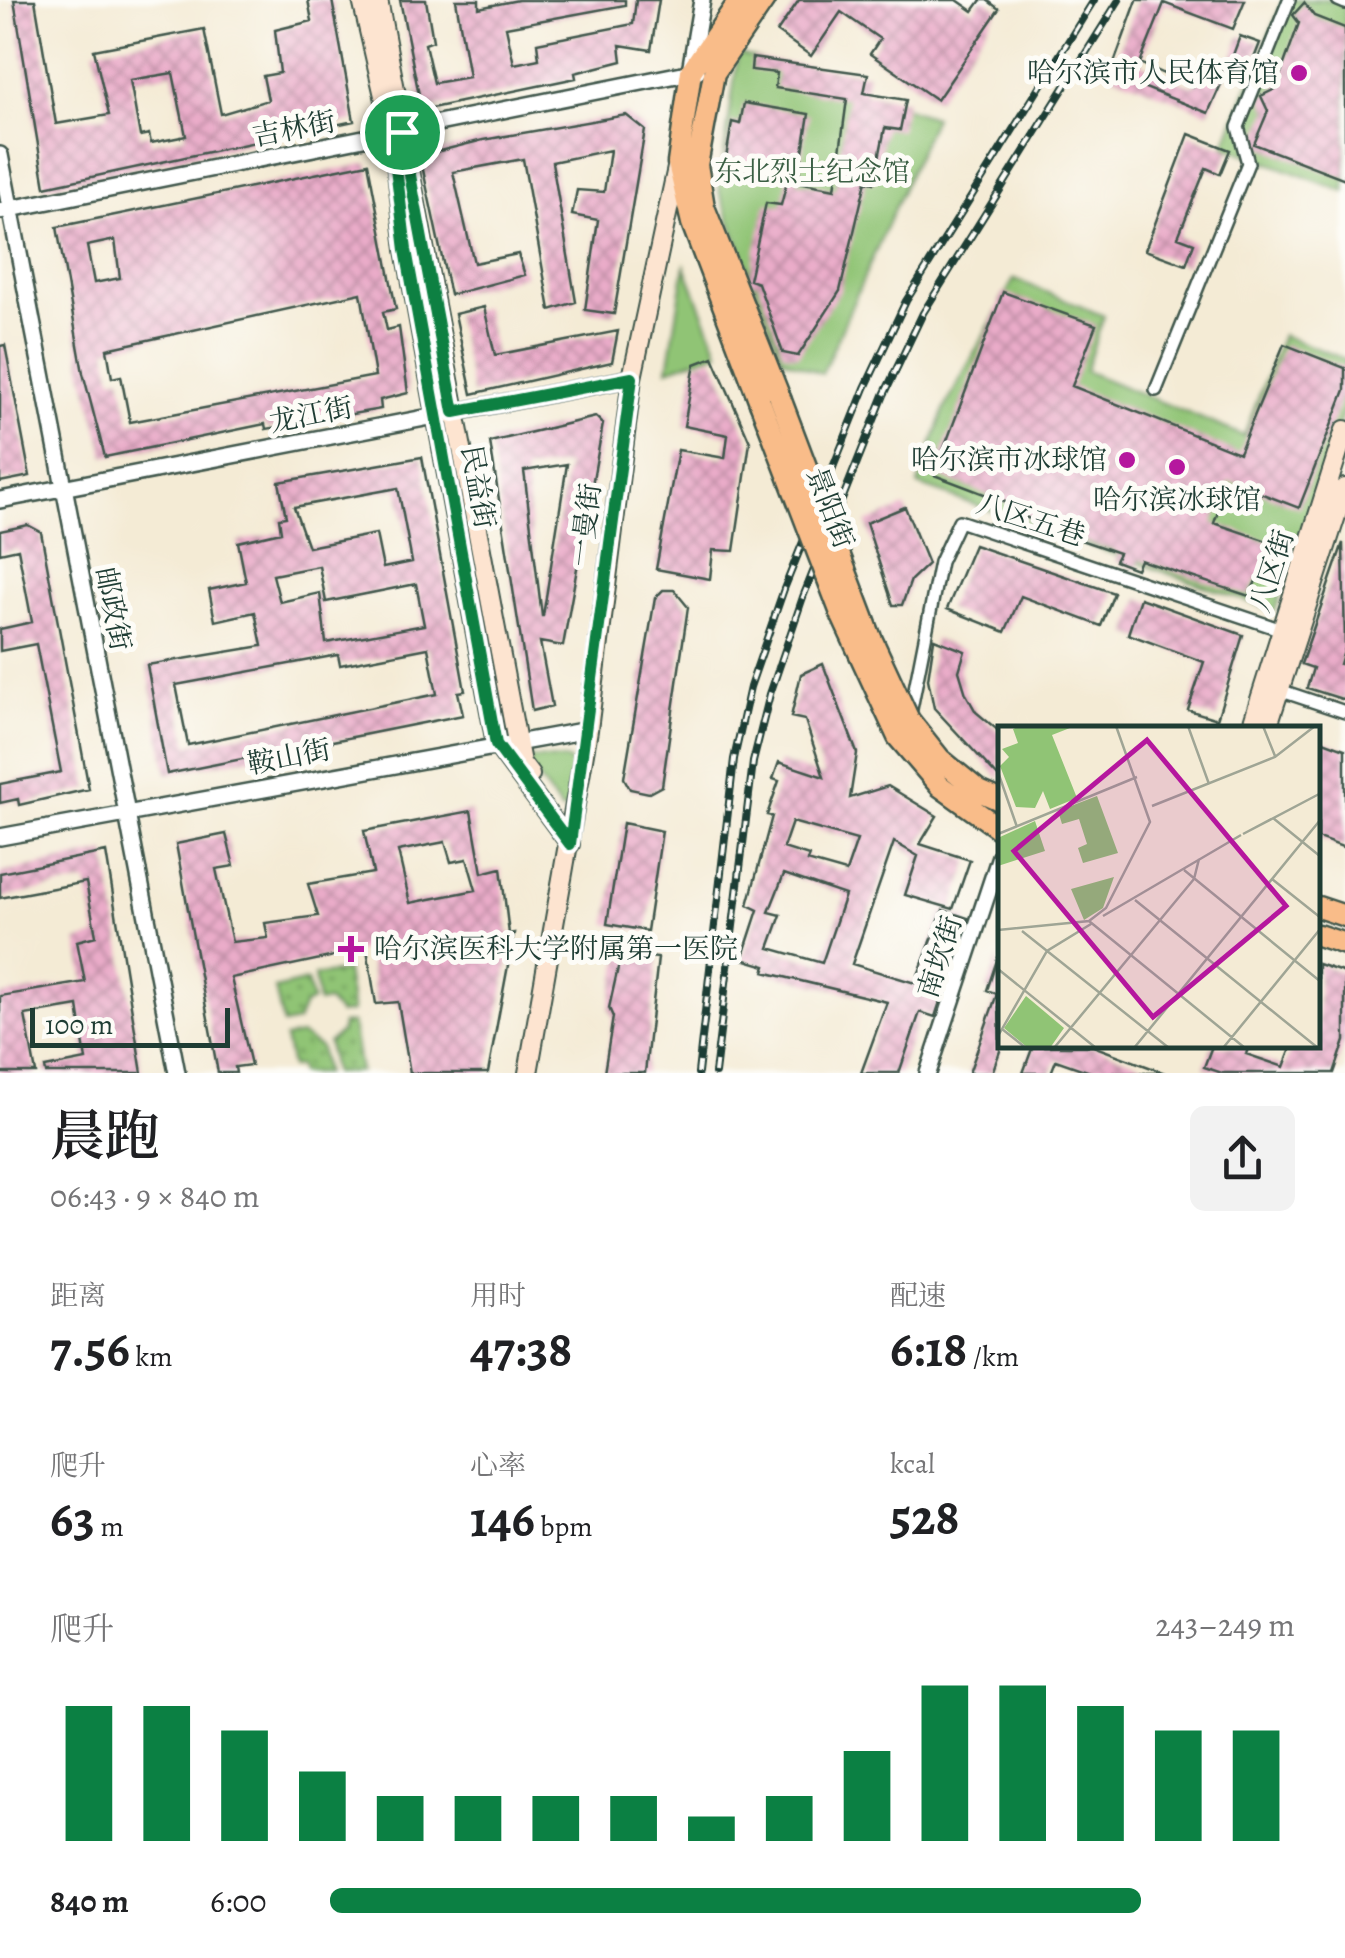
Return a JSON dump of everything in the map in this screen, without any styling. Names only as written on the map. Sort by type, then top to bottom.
[{"type":"main road","name":"民益街","points":[[362,0],[398,134]]},
{"type":"main road","name":"民益街","points":[[378,0],[496,744],[571,838]]},
{"type":"main road","name":"一曼街","points":[[528,1073],[588,730],[632,378],[678,163],[690,71],[740,0]]},
{"type":"main road","points":[[714,73],[764,0]]},
{"type":"main road","name":"景阳街","points":[[714,73],[697,165],[704,208],[842,616],[898,736],[940,786],[998,828]]},
{"type":"main road","name":"景阳街","points":[[678,163],[692,223],[909,720],[940,760],[979,791],[998,799]]},
{"type":"main road","name":"民益街","points":[[446,414],[522,763],[571,838]]},
{"type":"main road","name":"八区街","points":[[1251,726],[1345,430]]},
{"type":"main road","name":"八区街","points":[[1268,726],[1345,488]]},
{"type":"main road","points":[[1320,908],[1345,916]]},
{"type":"main road","points":[[1320,936],[1345,944]]},
{"type":"street","points":[[690,71],[702,0]]},
{"type":"street","points":[[1156,390],[1248,163],[1238,127],[1289,0]]},
{"type":"street","points":[[1338,0],[1345,2]]},
{"type":"street","name":"吉林街","points":[[5,210],[398,134],[690,71],[714,73]]},
{"type":"street","name":"邮政街","points":[[0,156],[5,210],[64,488],[176,1073]]},
{"type":"street","name":"龙江街","points":[[0,500],[632,378]]},
{"type":"street","name":"八区五巷","points":[[909,720],[940,562],[959,521],[1282,630]]},
{"type":"street","points":[[1279,690],[1345,712]]},
{"type":"street","name":"鞍山街","points":[[0,837],[588,730]]},
{"type":"street","name":"南坎街","points":[[928,1073],[998,862]]},
{"type":"green space","name":"哈尔滨市人民体育馆","points":[[1283,0],[1345,0],[1345,192],[1224,146]]},
{"type":"green space","name":"东北烈士纪念馆","points":[[738,53],[934,117],[822,374],[782,358],[719,191]]},
{"type":"green space","points":[[685,266],[719,352],[668,369]]},
{"type":"green space","name":"哈尔滨市冰球馆","points":[[1014,279],[1104,316],[1085,371],[1244,436],[1282,335],[1345,359],[1345,407],[1275,611],[918,485],[944,410]]},
{"type":"green space","points":[[529,758],[568,760],[573,767],[569,808],[562,811],[526,762]]},
{"type":"green space","points":[[346,971],[352,1012],[339,1014],[328,1001],[318,1003],[314,976]]},
{"type":"green space","points":[[307,981],[312,1001],[304,1005],[297,1022],[283,1025],[275,989]]},
{"type":"green space","points":[[352,1023],[360,1071],[333,1073],[328,1043],[341,1032],[342,1024]]},
{"type":"green space","points":[[301,1035],[320,1047],[325,1073],[300,1073],[298,1066],[291,1067],[285,1038]]},
{"type":"building","points":[[14,0],[35,0],[56,124],[109,115],[94,50],[204,29],[221,114],[268,100],[263,76],[280,73],[275,30],[312,21],[308,0],[332,0],[354,121],[45,187]],"holes":[[[173,73],[186,136],[151,143],[149,134],[140,136],[130,80]]]},
{"type":"building","points":[[400,0],[426,0],[433,41],[425,44],[434,83],[469,77],[456,0],[479,0],[479,8],[518,0],[625,0],[625,5],[506,27],[514,64],[539,59],[537,43],[633,24],[636,0],[659,0],[651,50],[620,45],[622,61],[575,73],[576,78],[422,110]]},
{"type":"building","points":[[799,0],[957,0],[973,11],[981,0],[987,0],[999,9],[937,100],[870,54],[880,39],[841,12],[811,56],[777,32]]},
{"type":"building","points":[[1137,0],[1245,0],[1233,29],[1164,3],[1140,63],[1193,87],[1205,63],[1227,71],[1208,113],[1110,74]]},
{"type":"building","name":"哈尔滨市人民体育馆","points":[[1304,3],[1314,16],[1345,28],[1345,179],[1254,144],[1268,111],[1261,96],[1275,89],[1299,23],[1293,15]]},
{"type":"building","points":[[1240,36],[1260,43],[1246,79],[1227,71]]},
{"type":"building","points":[[752,58],[868,74],[864,93],[906,100],[900,130],[885,128],[874,183],[866,181],[840,291],[798,356],[783,353],[758,283],[749,280],[766,203],[781,205],[788,178],[735,169],[737,160],[726,158],[732,122],[740,124],[744,103],[809,114],[798,182],[835,189],[847,99],[775,88],[777,73],[751,70]]},
{"type":"building","points":[[626,115],[645,130],[614,314],[585,310],[598,220],[572,215],[577,190],[604,192],[610,150],[552,162],[576,302],[550,310],[523,159],[453,172],[474,263],[518,254],[525,275],[450,295],[420,156],[483,140]]},
{"type":"building","points":[[1189,134],[1230,150],[1220,174],[1206,168],[1178,237],[1194,243],[1186,265],[1145,250]]},
{"type":"building","points":[[368,163],[396,309],[383,312],[387,330],[399,327],[408,393],[380,400],[381,409],[266,429],[265,424],[105,457],[83,373],[57,227]],"holes":[[[115,240],[120,278],[94,283],[87,246]],[[361,293],[375,376],[130,422],[121,376],[112,378],[107,349]]]},
{"type":"building","name":"哈尔滨市冰球馆","points":[[1003,292],[1096,325],[1072,386],[1239,453],[1284,344],[1345,368],[1345,390],[1299,508],[1229,481],[1214,523],[1282,546],[1269,581],[1257,579],[1249,596],[1140,560],[1136,569],[1115,561],[1119,553],[1072,537],[1069,545],[1051,538],[1056,530],[1018,514],[1021,508],[934,475]]},
{"type":"building","points":[[484,307],[495,355],[618,331],[612,362],[472,394],[455,314]]},
{"type":"building","points":[[5,345],[30,476],[0,482],[0,346]]},
{"type":"building","points":[[713,357],[750,442],[734,551],[713,550],[710,579],[656,569],[678,450],[725,458],[728,435],[684,426],[695,364]]},
{"type":"building","points":[[596,417],[603,424],[563,646],[540,642],[552,706],[532,711],[490,442]],"holes":[[[567,464],[543,616],[524,471]]]},
{"type":"building","points":[[422,457],[465,691],[458,692],[463,715],[167,774],[147,665],[262,646],[255,612],[215,621],[209,590],[246,582],[238,542],[281,532],[279,518],[286,517],[279,482]],"holes":[[[398,488],[412,562],[383,568],[376,534],[308,547],[294,507]],[[319,566],[326,602],[416,584],[424,625],[326,643],[320,593],[280,602],[273,575]],[[428,648],[437,694],[188,745],[176,685],[338,655],[340,665]]]},
{"type":"building","points":[[905,507],[928,564],[911,580],[902,605],[893,605],[866,523]]},
{"type":"building","points":[[28,525],[41,532],[89,789],[19,805],[18,799],[0,803],[0,784],[61,772],[36,644],[0,651],[0,629],[32,622],[18,549],[0,553],[0,531]]},
{"type":"building","points":[[1343,543],[1345,648],[1340,664],[1345,665],[1345,700],[1307,688],[1313,668],[1301,664]]},
{"type":"building","points":[[974,545],[1114,593],[1101,626],[1021,596],[1005,632],[947,609]]},
{"type":"building","points":[[663,590],[674,590],[688,607],[662,786],[649,793],[630,789],[624,778],[655,598]]},
{"type":"building","points":[[1140,598],[1243,635],[1217,719],[1188,710],[1204,662],[1128,634]]},
{"type":"building","points":[[934,639],[965,651],[959,671],[966,694],[976,712],[998,730],[998,777],[934,708],[928,679]]},
{"type":"building","points":[[823,664],[857,753],[850,798],[888,786],[937,816],[920,844],[970,860],[953,909],[905,895],[918,856],[894,842],[852,964],[915,983],[943,910],[968,918],[935,1017],[920,1012],[899,1073],[861,1073],[887,1002],[764,972],[766,966],[742,959],[758,910],[748,905],[772,816],[767,815],[779,781],[773,779],[779,762],[824,777],[805,720],[791,717],[801,674]],"holes":[[[792,822],[857,840],[846,872],[807,861],[809,856],[783,848]],[[784,874],[845,895],[822,963],[769,948],[781,915],[769,912]]]},
{"type":"building","points":[[1320,740],[1345,749],[1345,848],[1320,839]]},
{"type":"building","name":"哈尔滨医科大学附属第一医院","points":[[471,811],[482,873],[501,868],[509,934],[514,933],[488,1073],[410,1073],[398,1002],[376,1004],[367,949],[231,978],[251,1065],[235,1067],[236,1073],[218,1073],[176,844],[226,834],[234,866],[216,869],[232,942],[268,938],[265,923],[318,916],[308,884],[373,873],[364,831]],"holes":[[[445,842],[451,862],[467,859],[476,890],[410,903],[398,851]]]},
{"type":"building","points":[[623,823],[662,831],[647,931],[607,924]]},
{"type":"building","points":[[106,852],[142,1073],[46,1073],[45,1068],[86,1060],[78,1006],[25,1015],[36,1073],[0,1073],[0,996],[85,982],[77,941],[96,936],[86,882],[0,898],[0,873]]},
{"type":"building","points":[[621,954],[658,958],[645,1073],[604,1073],[613,1017],[609,1008]]},
{"type":"building","points":[[998,957],[1000,1051],[992,1073],[969,1073],[997,994],[987,990]]},
{"type":"building","points":[[1320,965],[1345,973],[1345,1041],[1334,1073],[1222,1073],[1204,1067],[1211,1048],[1248,1048],[1246,1054],[1284,1067],[1291,1048],[1320,1048]]},
{"type":"building","points":[[1032,1048],[1098,1048],[1165,1073],[1093,1073],[1056,1060],[1051,1073],[1023,1073]]},
{"type":"railway","points":[[698,1073],[734,759],[750,687],[784,589],[865,388],[906,301],[1094,0]]},
{"type":"railway","points":[[715,1073],[753,762],[770,694],[803,597],[884,395],[923,313],[1119,0]]},
{"type":"place","name":"哈尔滨市人民体育馆","points":[[1299,73]]},
{"type":"place","name":"哈尔滨市冰球馆","points":[[1127,460]]},
{"type":"place","name":"哈尔滨冰球馆","points":[[1177,467]]},
{"type":"place","name":"哈尔滨医科大学附属第一医院","points":[[351,949]]},
{"type":"route","points":[[402,132],[454,412],[632,378],[570,844],[496,744],[406,250],[392,135],[402,132]]}]
